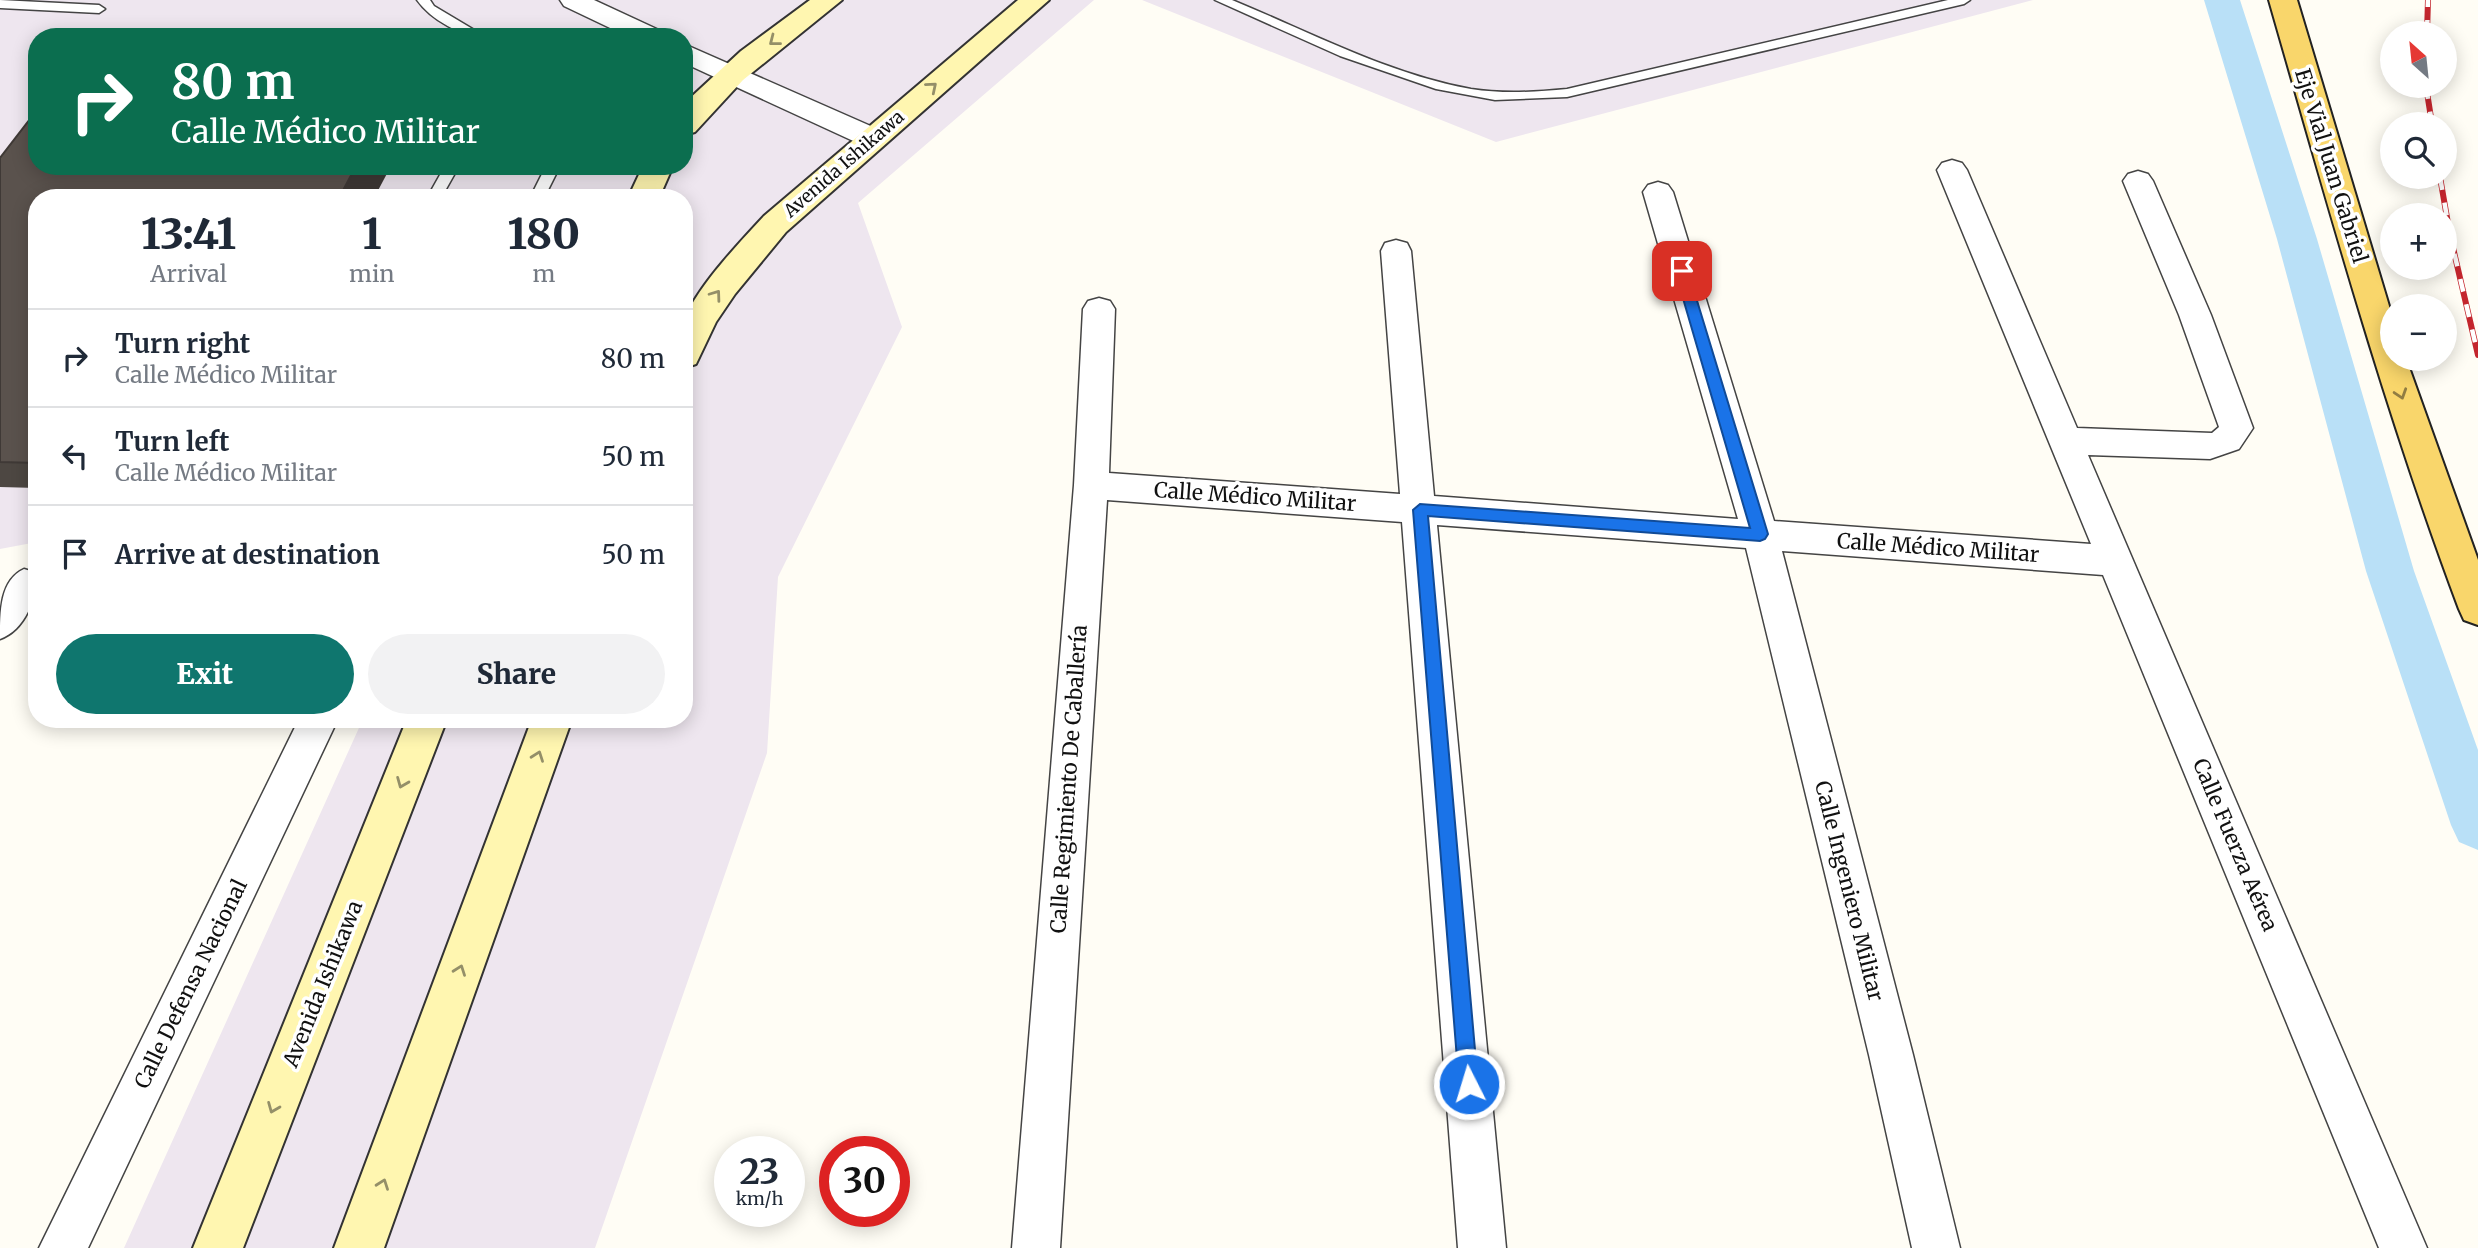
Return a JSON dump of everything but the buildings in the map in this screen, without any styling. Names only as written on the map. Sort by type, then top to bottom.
[{"type":"main road","name":"Eje Vial Juan Gabriel","points":[[2283,0],[2381,334],[2438,505],[2478,609]]},
{"type":"street","points":[[573,0],[632,28]]},
{"type":"street","points":[[693,113],[732,75],[828,0]]},
{"type":"street","name":"Avenida Ishikawa","points":[[693,336],[705,310],[737,265],[775,224],[1035,0]]},
{"type":"street","points":[[693,56],[872,138]]},
{"type":"street","name":"Calle Fuerza Aérea","points":[[1952,170],[2403,1248]]},
{"type":"street","points":[[2066,442],[2204,447],[2220,444],[2231,438],[2236,428],[2195,315],[2138,181]]},
{"type":"street","points":[[1658,192],[1760,534]]},
{"type":"street","points":[[1396,251],[1482,1248]]},
{"type":"street","name":"Calle Regimiento De Caballería","points":[[1036,1248],[1091,485],[1099,309]]},
{"type":"street","name":"Calle Médico Militar","points":[[1091,485],[2116,561]]},
{"type":"street","name":"Calle Ingeniero Militar","points":[[1760,534],[1891,1055],[1936,1248]]},
{"type":"street","points":[[0,623],[24,584]]},
{"type":"street","name":"Calle Defensa Nacional","points":[[63,1248],[315,728]]},
{"type":"street","name":"Avenida Ishikawa","points":[[218,1248],[423,728]]},
{"type":"street","points":[[359,1248],[549,728]]},
{"type":"lane","points":[[423,0],[430,9],[464,28]]},
{"type":"lane","points":[[1221,0],[1422,81],[1473,93],[1504,96],[1567,93],[1964,0]]},
{"type":"lane","points":[[0,4],[26,2],[99,9]]},
{"type":"shaded area","points":[[0,0],[1094,0],[858,203],[902,327],[778,577],[767,753],[595,1248],[124,1248],[359,728],[693,728],[693,189],[28,189],[28,544],[0,549]]},
{"type":"shaded area","points":[[1142,0],[2033,0],[1496,142]]},
{"type":"waterway","points":[[2222,0],[2297,239],[2390,571],[2478,825]]},
{"type":"railway","points":[[2427,21],[2428,0]]},
{"type":"railway","points":[[2428,98],[2430,112]]},
{"type":"railway","points":[[2442,189],[2478,355]]},
{"type":"route","points":[[1469,1084],[1420,510],[1760,534],[1682,271]]}]
